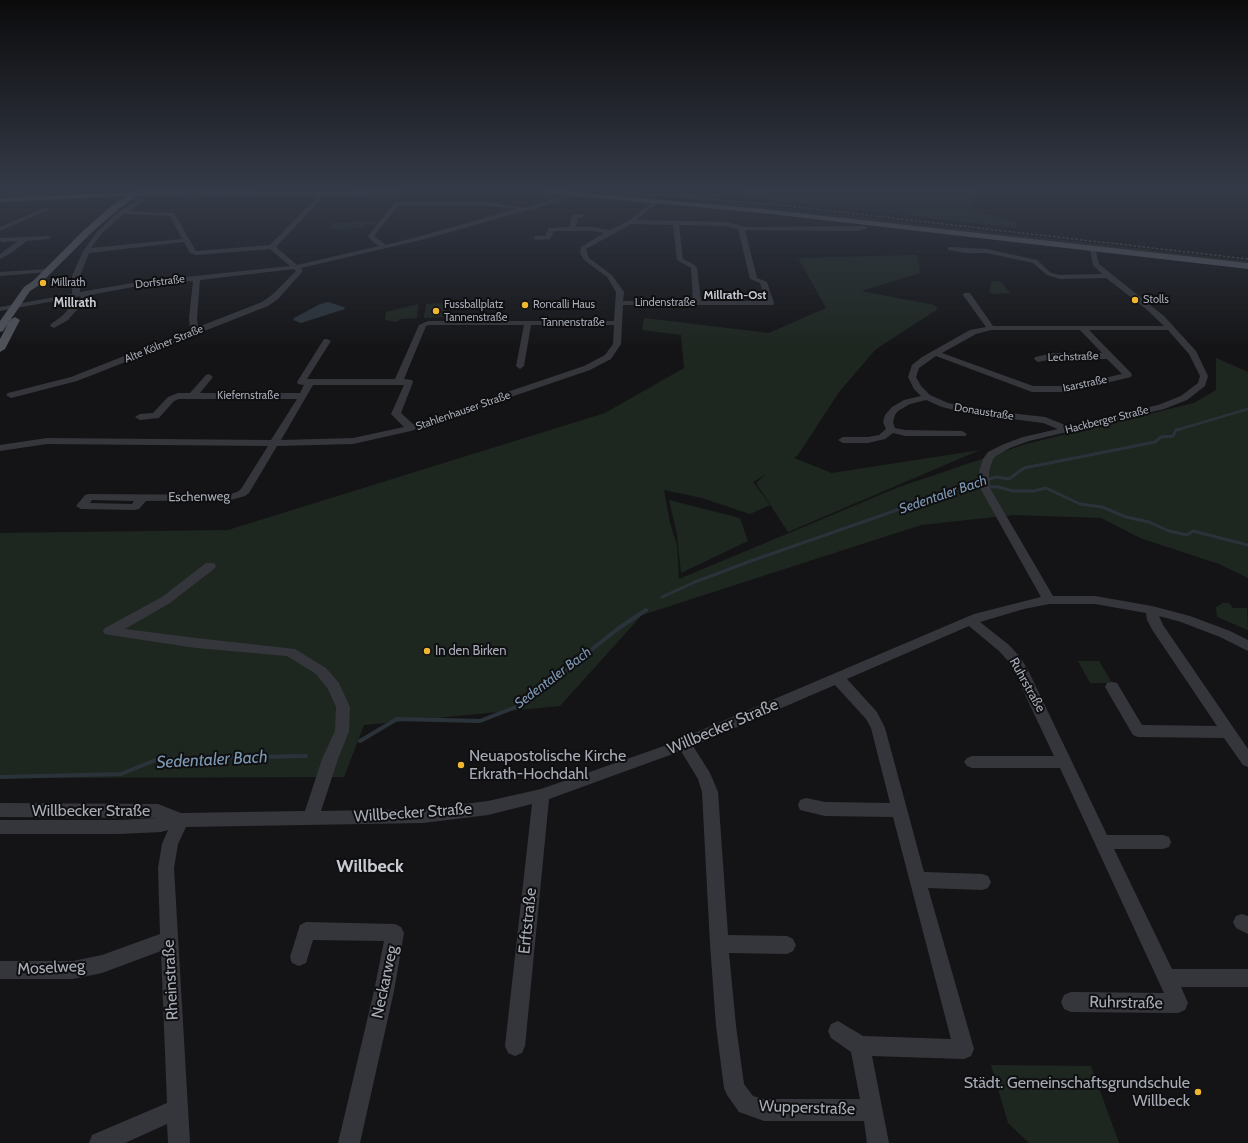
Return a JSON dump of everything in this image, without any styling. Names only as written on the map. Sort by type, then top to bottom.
[{"type":"main road","points":[[0,329],[27,289],[36,283],[75,244]]},
{"type":"main road","points":[[1053,244],[1248,266]]},
{"type":"main road","points":[[0,349],[20,313],[39,286],[36,283]]},
{"type":"street","points":[[0,265],[5,261],[0,258],[18,244]]},
{"type":"street","points":[[76,295],[76,276],[86,251],[91,244]]},
{"type":"street","points":[[86,251],[147,244]]},
{"type":"street","points":[[188,244],[192,252],[196,253],[272,247],[275,244]]},
{"type":"street","points":[[381,244],[386,247]]},
{"type":"street","name":"Dorfstraße","points":[[0,309],[138,284],[297,267],[396,244]]},
{"type":"street","name":"Stahlenhauser Straße","points":[[0,448],[47,441],[95,440],[275,443],[353,441],[411,428],[587,368],[608,357],[617,344],[620,292],[610,276],[586,259],[583,253],[584,248],[589,244]]},
{"type":"street","points":[[678,244],[680,260],[694,268],[697,303]]},
{"type":"street","name":"Lindenstraße","points":[[619,303],[770,303],[763,282],[754,279],[745,244]]},
{"type":"street","points":[[272,247],[297,267]]},
{"type":"street","points":[[0,250],[12,249]]},
{"type":"street","points":[[950,249],[987,251],[1035,261],[1049,274],[1060,277],[1108,276]]},
{"type":"street","name":"Hackberger Straße","points":[[1049,600],[985,488],[984,472],[988,459],[992,454],[1007,446],[1067,429],[1161,407],[1184,398],[1202,384],[1204,376],[1193,353],[1170,328],[1148,306],[1108,276],[1096,265],[1093,249]]},
{"type":"street","name":"Alte Kölner Straße","points":[[11,395],[74,379],[194,330],[265,304],[275,297],[300,271],[297,267]]},
{"type":"street","points":[[0,274],[48,271]]},
{"type":"street","points":[[194,330],[193,318],[197,278]]},
{"type":"street","points":[[54,326],[65,318],[86,296],[86,293]]},
{"type":"street","points":[[966,295],[991,328]]},
{"type":"street","name":"Tannenstraße","points":[[398,382],[423,325],[433,322],[619,323]]},
{"type":"street","name":"Tannenstraße","points":[[520,366],[528,323]]},
{"type":"street","name":"Donaustraße","points":[[1067,429],[1045,420],[966,410],[945,405],[928,397],[917,387],[912,377],[915,367],[934,353],[973,332],[991,328],[1170,328]]},
{"type":"street","name":"Isarstraße","points":[[934,353],[1032,389],[1069,389],[1128,375],[1082,328]]},
{"type":"street","points":[[327,341],[301,382],[409,382],[396,414],[411,428]]},
{"type":"street","name":"Lechstraße","points":[[1038,359],[1052,356],[1109,356]]},
{"type":"street","name":"Kiefernstraße","points":[[193,396],[209,377]]},
{"type":"street","name":"Kiefernstraße","points":[[275,443],[310,382]]},
{"type":"street","name":"Kiefernstraße","points":[[140,417],[156,416],[173,398],[193,396],[302,396]]},
{"type":"street","points":[[891,430],[888,422],[894,409],[907,402],[928,397]]},
{"type":"street","points":[[843,440],[868,440],[882,437],[891,430],[906,433],[962,434]]},
{"type":"street","name":"Stahlenhauser Straße","points":[[0,452],[36,446],[95,440]]},
{"type":"street","name":"Eschenweg","points":[[142,498],[234,497],[245,490],[275,443]]},
{"type":"street","points":[[210,566],[166,600],[110,631],[196,644],[290,652],[321,671],[334,687],[342,707],[342,731],[330,759],[311,818]]},
{"type":"street","name":"Willbecker Straße","points":[[0,827],[119,827],[160,825],[181,820],[423,816],[488,808],[541,795],[684,744],[971,621],[1024,605],[1049,600],[1095,600],[1152,610],[1185,619],[1225,634],[1248,646]]},
{"type":"street","points":[[1152,610],[1152,620],[1248,761]]},
{"type":"street","name":"Ruhrstraße","points":[[971,621],[1004,648],[1016,660],[1066,762],[1178,1003],[1071,1002]]},
{"type":"street","points":[[837,678],[872,716],[878,728],[964,1049],[860,1046],[838,1031]]},
{"type":"street","points":[[1112,687],[1138,731],[1229,732]]},
{"type":"street","name":"Wupperstraße","points":[[684,744],[705,777],[710,792],[726,1026],[734,1088],[746,1104],[764,1110],[872,1110],[860,1046]]},
{"type":"street","points":[[972,762],[1066,762]]},
{"type":"street","name":"Erftstraße","points":[[515,1046],[541,795]]},
{"type":"street","points":[[806,805],[825,809],[900,810]]},
{"type":"street","name":"Willbecker Straße","points":[[0,810],[158,811],[181,820]]},
{"type":"street","name":"Rheinstraße","points":[[179,1143],[168,940],[166,868],[170,844],[181,820]]},
{"type":"street","points":[[1102,842],[1163,842]]},
{"type":"street","points":[[918,880],[982,882]]},
{"type":"street","name":"Neckarweg","points":[[299,957],[306,931],[395,933],[384,991],[349,1143]]},
{"type":"street","name":"Moselweg","points":[[0,970],[73,970],[102,964],[168,940]]},
{"type":"street","points":[[720,944],[787,945]]},
{"type":"street","name":"Ruhrstraße","points":[[1166,978],[1248,978]]},
{"type":"street","points":[[100,1143],[177,1109]]},
{"type":"street","points":[[872,1110],[878,1143]]},
{"type":"shaded area","points":[[1068,244],[1101,244],[1248,261],[1248,265]]},
{"type":"shaded area","points":[[917,255],[920,273],[861,291],[934,305],[938,309],[876,349],[839,392],[798,455],[794,458],[832,473],[980,450],[788,532],[756,483],[766,474],[753,482],[770,505],[750,514],[702,498],[664,490],[670,523],[677,545],[679,579],[899,487],[1026,444],[1194,403],[1216,390],[1216,358],[1248,372],[1248,578],[1219,564],[1140,538],[1101,518],[1014,515],[921,525],[642,615],[560,706],[364,725],[344,777],[0,778],[0,533],[228,530],[605,413],[684,368],[681,335],[642,330],[644,318],[769,333],[826,308],[798,258]]},
{"type":"shaded area","points":[[992,281],[1001,282],[1010,293],[994,294],[989,292]]},
{"type":"shaded area","points":[[328,302],[344,307],[345,309],[301,323],[293,320],[294,318],[320,304]]},
{"type":"shaded area","name":"Fussballplatz Tannenstraße","points":[[447,303],[446,317],[424,318],[426,304]]},
{"type":"shaded area","points":[[418,304],[417,318],[401,319],[397,322],[385,320],[386,312]]},
{"type":"shaded area","points":[[669,500],[740,518],[748,541],[681,573],[677,535]]},
{"type":"shaded area","points":[[1223,603],[1229,603],[1233,608],[1247,608],[1248,630],[1217,617],[1216,607]]},
{"type":"shaded area","points":[[1078,661],[1099,661],[1112,683],[1090,683]]},
{"type":"shaded area","points":[[991,1065],[1091,1066],[1119,1143],[1029,1143],[1008,1123]]},
{"type":"waterway","name":"Sedentaler Bach","points":[[1179,429],[1248,409]]},
{"type":"waterway","name":"Sedentaler Bach","points":[[662,597],[695,582],[748,562],[940,495],[996,477],[1009,479],[1024,468],[1155,442],[1161,437],[1173,436],[1176,430],[1179,429]]},
{"type":"waterway","points":[[973,486],[998,487],[1013,491],[1034,491],[1046,488],[1080,504],[1102,507],[1126,517],[1149,522],[1169,531],[1187,535],[1193,531],[1248,545]]},
{"type":"waterway","name":"Sedentaler Bach","points":[[360,741],[397,719],[480,721],[521,705],[619,628],[646,610]]},
{"type":"waterway","name":"Sedentaler Bach","points":[[0,777],[121,774],[158,759],[306,756]]},
{"type":"railway","points":[[1120,244],[1248,259]]},
{"type":"place","name":"Millrath","points":[[43,283]]},
{"type":"place","name":"Stolls","points":[[1135,300]]},
{"type":"place","name":"Roncalli Haus","points":[[525,305]]},
{"type":"place","name":"Fussballplatz Tannenstraße","points":[[436,311]]},
{"type":"place","name":"In den Birken","points":[[427,651]]},
{"type":"place","name":"Neuapostolische Kirche Erkrath-Hochdahl","points":[[461,765]]},
{"type":"place","name":"Städt. Gemeinschaftsgrundschule Willbeck","points":[[1198,1092]]},
{"type":"district","name":"Millrath-Ost","points":[[735,295]]},
{"type":"district","name":"Millrath","points":[[75,303]]},
{"type":"district","name":"Willbeck","points":[[370,867]]}]
